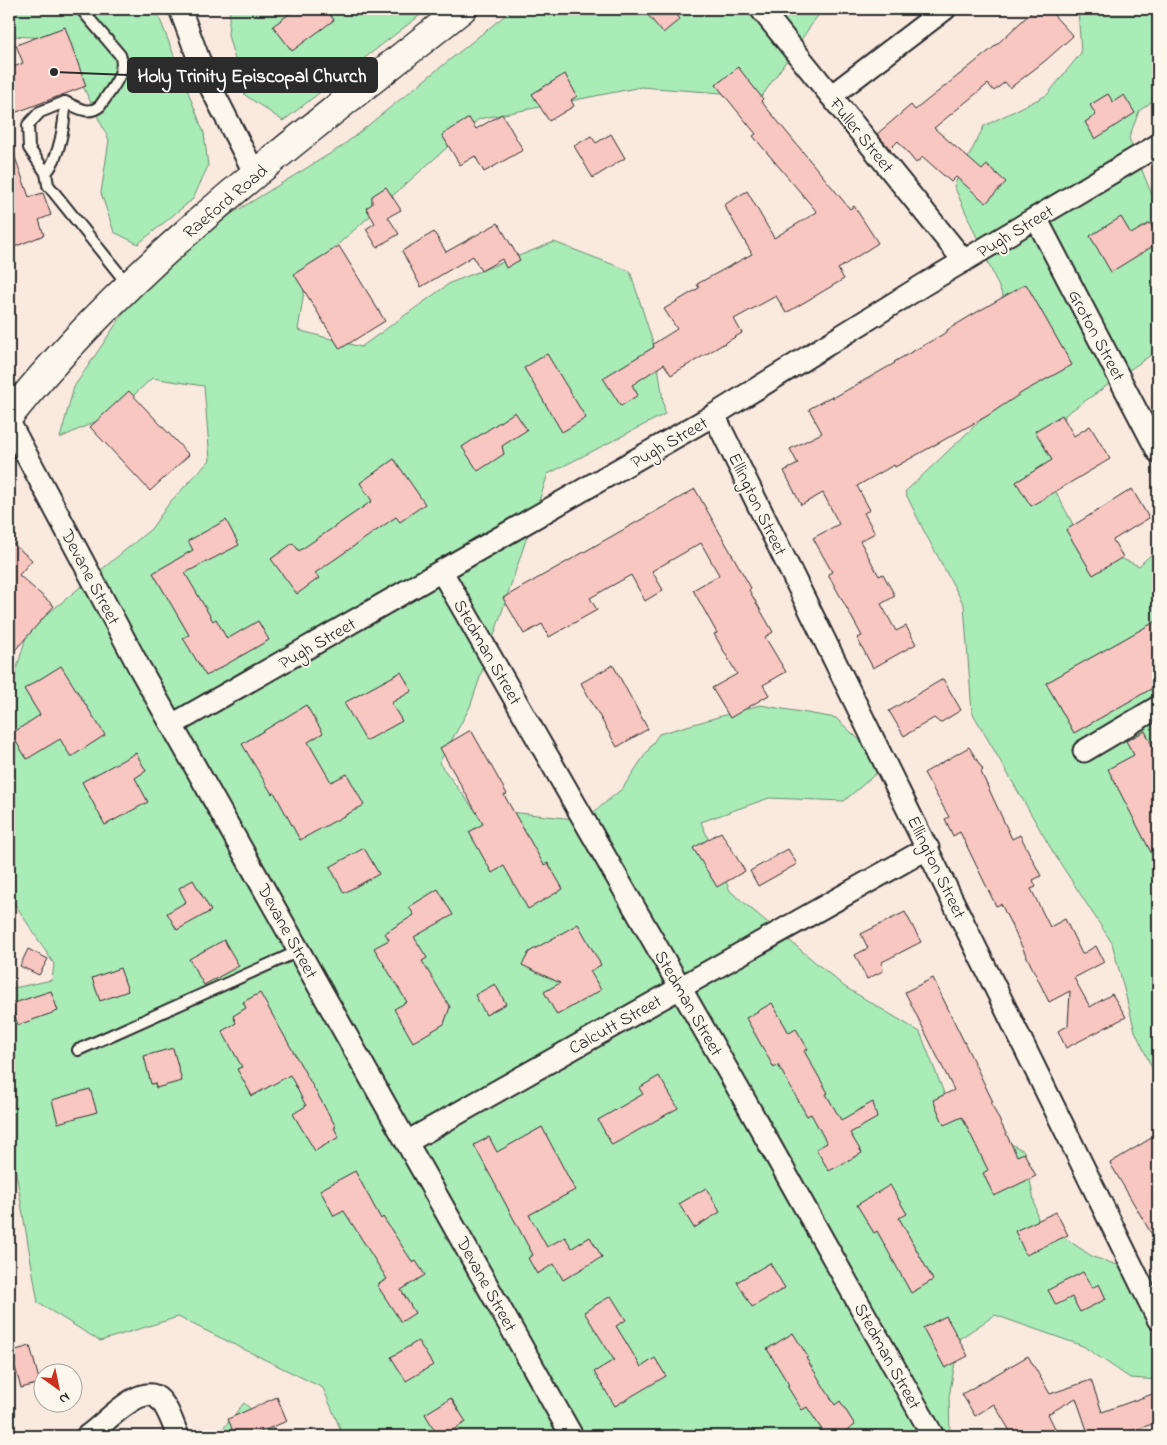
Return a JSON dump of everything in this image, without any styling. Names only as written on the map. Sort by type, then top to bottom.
[{"type":"main road","name":"Raeford Road","points":[[9,416],[39,378],[95,319],[173,244],[255,174],[462,9]]},
{"type":"street","points":[[180,9],[205,76],[255,174]]},
{"type":"street","name":"Fuller Street","points":[[761,9],[964,261]]},
{"type":"street","points":[[831,96],[945,9]]},
{"type":"street","name":"Pugh Street","points":[[172,725],[714,415],[964,261],[1158,146]]},
{"type":"street","name":"Groton Street","points":[[1036,218],[1149,426],[1158,452]]},
{"type":"street","name":"Ellington Street","points":[[714,415],[1158,1319]]},
{"type":"street","name":"Devane Street","points":[[9,422],[139,667],[572,1436]]},
{"type":"street","name":"Stedman Street","points":[[442,572],[933,1436]]},
{"type":"street","points":[[1084,751],[1158,707]]},
{"type":"street","name":"Calcutt Street","points":[[407,1142],[928,848]]},
{"type":"street","points":[[87,1436],[96,1431],[124,1406],[144,1394],[154,1395],[164,1405],[178,1436]]},
{"type":"lane","points":[[81,9],[120,55],[123,61],[122,70],[100,106],[95,110],[88,112],[65,102],[40,112],[28,125],[30,148],[46,172],[48,186],[129,286]]},
{"type":"lane","points":[[46,172],[50,169],[60,144],[65,120],[65,102]]},
{"type":"lane","points":[[78,1050],[299,951]]},
{"type":"green space","points":[[9,9],[156,9],[204,133],[208,166],[193,199],[138,244],[114,232],[101,193],[109,140],[60,39],[15,36],[9,39]]},
{"type":"green space","points":[[230,9],[428,9],[283,121],[245,95],[228,35]]},
{"type":"green space","points":[[513,9],[850,9],[821,11],[762,96],[641,87],[479,119],[307,272],[298,330],[361,347],[450,283],[554,242],[630,271],[656,352],[665,414],[548,474],[470,707],[439,763],[473,808],[584,820],[622,789],[659,734],[760,705],[836,718],[886,765],[844,801],[769,798],[701,822],[730,891],[845,987],[920,1032],[951,1111],[1024,1151],[1038,1220],[1093,1257],[1158,1278],[1158,1380],[1130,1378],[1083,1346],[995,1315],[959,1339],[949,1397],[950,1436],[339,1436],[342,1433],[323,1388],[178,1317],[100,1341],[38,1303],[16,1173],[9,1159],[9,989],[52,980],[54,964],[9,895],[9,695],[28,630],[151,529],[170,502],[210,460],[204,386],[152,378],[116,412],[60,438],[74,387],[161,257],[341,147]]},
{"type":"green space","points":[[1078,9],[1158,9],[1158,97],[1139,111],[1129,138],[1152,195],[1158,201],[1158,350],[1065,415],[1054,488],[1082,542],[1139,566],[1158,548],[1158,1081],[1135,1031],[1112,943],[1053,852],[972,712],[964,605],[905,492],[1005,397],[1006,303],[954,186],[984,126],[1047,95],[1081,53]]},
{"type":"green space","points":[[244,1403],[281,1436],[217,1436]]},
{"type":"building","points":[[296,9],[325,9],[334,20],[292,51],[273,26]]},
{"type":"building","points":[[643,9],[672,9],[680,19],[663,33]]},
{"type":"building","points":[[1035,9],[1048,9],[1073,36],[1010,88],[1005,82],[994,91],[988,84],[934,128],[982,170],[987,165],[1006,182],[986,203],[956,177],[951,182],[923,157],[916,163],[898,141],[890,149],[877,134],[911,105],[915,110],[994,47]]},
{"type":"building","points":[[65,27],[86,86],[9,115],[9,69],[23,63],[16,45]]},
{"type":"building","points":[[738,67],[763,99],[761,101],[850,209],[854,206],[878,243],[838,269],[844,279],[786,313],[776,296],[734,319],[742,333],[671,375],[664,364],[632,385],[638,395],[621,406],[603,378],[654,347],[653,344],[677,329],[664,309],[699,288],[697,284],[752,254],[724,205],[747,191],[774,238],[817,212],[753,136],[756,134],[716,85]]},
{"type":"building","points":[[565,74],[577,96],[571,100],[574,106],[549,121],[532,94]]},
{"type":"building","points":[[1108,94],[1113,102],[1124,95],[1135,113],[1095,139],[1085,122],[1096,115],[1090,105]]},
{"type":"building","points":[[502,114],[523,150],[484,172],[475,156],[460,165],[442,135],[469,118],[476,129]]},
{"type":"building","points":[[611,134],[625,158],[593,178],[574,146],[591,136],[596,143]]},
{"type":"building","points":[[9,146],[11,146],[29,197],[43,193],[51,215],[39,220],[44,235],[9,249]]},
{"type":"building","points":[[386,187],[401,210],[388,217],[399,234],[377,247],[366,229],[375,223],[366,208],[372,204],[372,196]]},
{"type":"building","points":[[1121,217],[1131,234],[1150,223],[1158,237],[1158,243],[1111,272],[1090,236]]},
{"type":"building","points":[[498,223],[520,260],[506,268],[502,259],[481,271],[473,256],[421,287],[402,251],[434,232],[446,252]]},
{"type":"building","points":[[339,246],[385,321],[340,349],[294,274]]},
{"type":"building","points":[[1026,284],[1072,365],[1023,392],[987,416],[857,486],[870,510],[864,513],[875,533],[860,541],[879,576],[883,574],[895,596],[881,604],[896,631],[906,626],[916,644],[873,668],[857,638],[862,636],[828,574],[832,572],[813,538],[839,524],[823,493],[801,505],[784,471],[798,464],[790,449],[822,433],[809,409],[832,396],[833,398],[895,363]]},
{"type":"building","points":[[547,354],[586,418],[562,432],[524,368]]},
{"type":"building","points":[[129,391],[189,455],[150,491],[90,427]]},
{"type":"building","points":[[515,412],[527,430],[502,446],[504,454],[478,471],[462,447]]},
{"type":"building","points":[[1062,415],[1074,436],[1090,426],[1110,459],[1031,506],[1016,482],[1052,460],[1035,431]]},
{"type":"building","points":[[394,459],[425,504],[400,522],[396,517],[315,573],[319,578],[297,594],[271,559],[293,543],[299,551],[372,501],[360,483]]},
{"type":"building","points":[[695,489],[751,588],[749,590],[773,632],[765,637],[786,672],[763,685],[769,695],[730,718],[712,688],[737,674],[714,634],[717,633],[693,590],[719,575],[701,543],[652,571],[663,590],[645,601],[631,575],[590,598],[597,610],[549,637],[542,624],[524,634],[503,598]]},
{"type":"building","points":[[1132,489],[1149,518],[1113,540],[1123,557],[1093,575],[1066,530]]},
{"type":"building","points":[[226,520],[239,545],[185,573],[213,621],[216,619],[227,639],[258,621],[269,640],[206,676],[183,638],[189,635],[153,573],[193,550],[188,541]]},
{"type":"building","points":[[9,540],[32,560],[19,575],[54,606],[9,657]]},
{"type":"building","points":[[1158,620],[1158,685],[1074,733],[1046,683]]},
{"type":"building","points":[[613,665],[648,729],[617,747],[581,683]]},
{"type":"building","points":[[61,666],[105,735],[71,757],[60,739],[27,759],[11,734],[40,715],[24,689]]},
{"type":"building","points":[[401,672],[412,691],[391,703],[402,721],[366,741],[344,703]]},
{"type":"building","points":[[943,679],[961,710],[940,723],[934,718],[904,736],[889,711]]},
{"type":"building","points":[[306,705],[323,733],[308,742],[331,782],[347,774],[364,805],[300,840],[274,792],[272,794],[242,744]]},
{"type":"building","points":[[471,730],[507,794],[504,795],[544,865],[548,863],[563,889],[528,909],[504,866],[492,873],[469,832],[483,824],[440,748]]},
{"type":"building","points":[[1145,731],[1158,757],[1158,866],[1108,769],[1134,755],[1126,741]]},
{"type":"building","points":[[969,747],[983,770],[981,772],[1012,839],[1020,835],[1041,876],[1033,880],[1036,887],[1031,889],[1050,927],[1065,919],[1082,954],[1096,946],[1104,962],[1074,978],[1090,1007],[1112,994],[1126,1017],[1066,1048],[1058,1031],[1068,1026],[1070,991],[1049,1002],[1001,904],[996,906],[960,832],[953,836],[945,819],[949,817],[924,773]]},
{"type":"building","points":[[136,753],[146,771],[135,778],[148,802],[105,825],[82,782]]},
{"type":"building","points":[[721,832],[745,871],[717,887],[693,848]]},
{"type":"building","points":[[364,848],[379,874],[344,893],[330,867]]},
{"type":"building","points":[[788,849],[797,864],[758,886],[750,871]]},
{"type":"building","points":[[193,880],[211,911],[177,930],[167,913],[186,902],[179,888]]},
{"type":"building","points":[[438,889],[453,915],[414,937],[427,958],[422,961],[450,1007],[444,1024],[413,1042],[394,1009],[407,1002],[374,948],[389,940],[385,933],[414,915],[409,907]]},
{"type":"building","points":[[905,912],[921,942],[882,962],[883,971],[867,979],[855,955],[868,948],[861,934]]},
{"type":"building","points":[[578,924],[601,965],[590,971],[601,990],[557,1015],[544,992],[560,983],[522,965],[529,952]]},
{"type":"building","points":[[224,940],[239,966],[204,985],[189,959]]},
{"type":"building","points":[[28,949],[48,959],[39,975],[20,966]]},
{"type":"building","points":[[120,968],[128,991],[100,1001],[92,978]]},
{"type":"building","points":[[933,978],[1017,1156],[1024,1153],[1036,1176],[994,1196],[983,1173],[988,1170],[962,1117],[944,1125],[933,1100],[954,1090],[905,992]]},
{"type":"building","points":[[495,984],[506,1004],[486,1015],[475,995]]},
{"type":"building","points":[[51,991],[58,1011],[18,1025],[11,1004]]},
{"type":"building","points":[[260,993],[336,1127],[334,1128],[339,1137],[315,1151],[293,1114],[306,1106],[290,1075],[252,1096],[237,1069],[242,1067],[222,1031],[236,1023],[233,1016],[246,1008],[243,1002]]},
{"type":"building","points":[[772,1003],[789,1033],[796,1029],[808,1049],[804,1051],[841,1120],[873,1102],[877,1118],[850,1133],[862,1153],[829,1171],[816,1149],[827,1143],[811,1114],[807,1116],[778,1065],[774,1068],[746,1018]]},
{"type":"building","points":[[173,1048],[182,1081],[156,1088],[155,1083],[151,1084],[144,1056]]},
{"type":"building","points":[[659,1076],[678,1108],[612,1145],[598,1120],[643,1094],[639,1088]]},
{"type":"building","points":[[90,1089],[97,1112],[58,1123],[52,1100]]},
{"type":"building","points":[[542,1127],[575,1190],[529,1215],[547,1247],[565,1237],[572,1248],[590,1237],[602,1257],[563,1280],[554,1264],[537,1274],[528,1258],[533,1255],[474,1145],[489,1137],[497,1152]]},
{"type":"building","points":[[1158,1134],[1158,1245],[1110,1163]]},
{"type":"building","points":[[355,1171],[381,1219],[383,1217],[413,1263],[416,1261],[425,1275],[401,1290],[415,1313],[401,1322],[377,1285],[387,1279],[344,1211],[334,1216],[320,1190]]},
{"type":"building","points":[[890,1185],[907,1214],[899,1218],[933,1280],[911,1293],[877,1231],[874,1233],[857,1205]]},
{"type":"building","points":[[706,1188],[720,1212],[694,1228],[679,1204]]},
{"type":"building","points":[[1056,1212],[1068,1235],[1026,1255],[1015,1231]]},
{"type":"building","points":[[770,1263],[785,1288],[752,1307],[737,1282]]},
{"type":"building","points":[[1083,1272],[1092,1288],[1099,1284],[1106,1299],[1080,1312],[1072,1297],[1056,1305],[1048,1290]]},
{"type":"building","points":[[611,1296],[626,1320],[616,1326],[641,1367],[655,1358],[666,1376],[615,1406],[594,1372],[614,1360],[584,1312]]},
{"type":"building","points":[[946,1316],[968,1356],[945,1368],[923,1328]]},
{"type":"building","points":[[793,1333],[835,1405],[840,1401],[855,1425],[838,1436],[826,1436],[807,1407],[802,1410],[767,1349]]},
{"type":"building","points":[[418,1341],[433,1365],[406,1381],[391,1357]]},
{"type":"building","points":[[30,1346],[34,1362],[32,1362],[32,1385],[21,1388],[15,1367],[9,1369],[9,1352]]},
{"type":"building","points":[[1028,1356],[1050,1394],[1091,1380],[1102,1412],[1158,1392],[1158,1422],[1118,1436],[1089,1436],[1076,1398],[1048,1414],[1059,1436],[1013,1436],[994,1404],[975,1416],[962,1394]]},
{"type":"building","points":[[277,1397],[287,1421],[251,1436],[235,1436],[228,1419]]},
{"type":"building","points":[[451,1398],[466,1422],[443,1436],[438,1436],[425,1414]]},
{"type":"place","name":"Holy Trinity Episcopal Church","points":[[54,72]]}]
